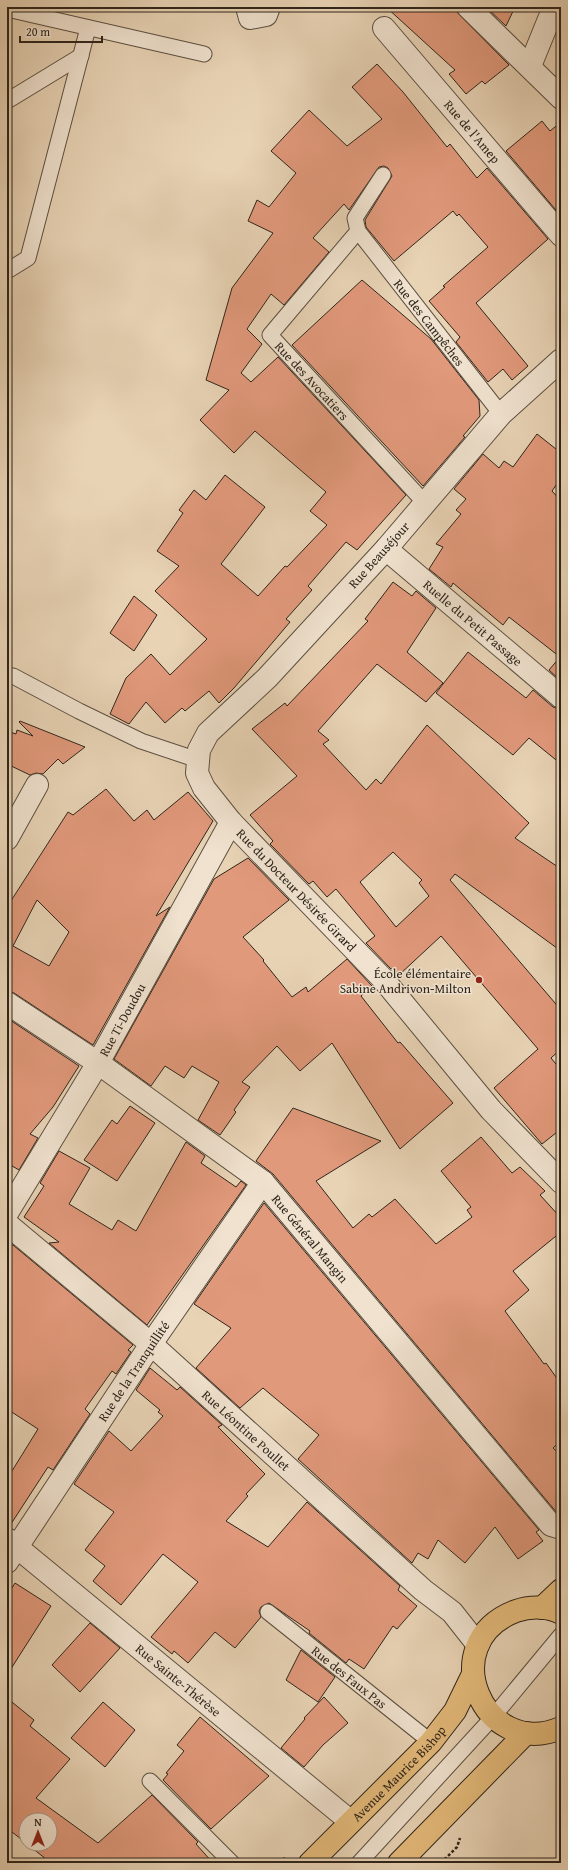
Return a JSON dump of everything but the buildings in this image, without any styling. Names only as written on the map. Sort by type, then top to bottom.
[{"type":"main road","points":[[561,1590],[551,1610],[522,1609],[504,1616],[488,1629],[478,1645],[474,1659],[473,1674],[475,1689],[482,1704],[492,1717],[502,1724],[526,1733],[543,1733],[561,1728]]},
{"type":"main road","name":"Avenue Maurice Bishop","points":[[310,1863],[350,1821],[431,1742],[455,1711],[473,1674]]},
{"type":"main road","points":[[399,1863],[526,1733]]},
{"type":"street","points":[[247,7],[250,18],[266,15],[269,7]]},
{"type":"street","points":[[468,7],[561,98]]},
{"type":"street","points":[[530,66],[554,7]]},
{"type":"street","name":"Rue de l'Amep","points":[[384,28],[561,235]]},
{"type":"street","name":"Rue Beauséjour","points":[[198,755],[208,733],[267,678],[386,549],[501,414],[561,360]]},
{"type":"street","name":"Ruelle du Petit Passage","points":[[386,549],[561,697]]},
{"type":"street","name":"Rue du Docteur Désirée Girard","points":[[198,755],[197,773],[204,788],[232,822],[383,979],[491,1110],[561,1182]]},
{"type":"street","points":[[7,839],[37,785]]},
{"type":"street","name":"Rue Ti-Doudou","points":[[7,1213],[98,1063],[232,822]]},
{"type":"street","name":"Rue Général Mangin","points":[[7,1003],[98,1063],[263,1182],[551,1525],[561,1528]]},
{"type":"street","name":"Rue de la Tranquillité","points":[[10,1549],[263,1182]]},
{"type":"street","name":"Rue Léontine Poullet","points":[[7,1224],[151,1344],[423,1590],[452,1612],[478,1645]]},
{"type":"street","name":"Rue Sainte-Thérèse","points":[[10,1549],[350,1821]]},
{"type":"lane","points":[[7,9],[204,54]]},
{"type":"lane","points":[[7,271],[28,258],[88,28]]},
{"type":"lane","points":[[7,101],[81,56]]},
{"type":"lane","points":[[358,231],[355,218],[383,175]]},
{"type":"lane","name":"Rue des Campêches","points":[[358,231],[501,414]]},
{"type":"lane","name":"Rue des Avocatiers","points":[[358,231],[270,335],[425,503]]},
{"type":"lane","points":[[13,676],[79,711],[141,741],[198,755]]},
{"type":"lane","name":"Rue des Faux Pas","points":[[268,1612],[431,1742]]},
{"type":"lane","points":[[359,1863],[492,1717],[561,1635]]},
{"type":"lane","points":[[150,1781],[232,1863]]},
{"type":"place","name":"École élémentaire Sabine Andrivon-Milton","points":[[479,980]]}]
